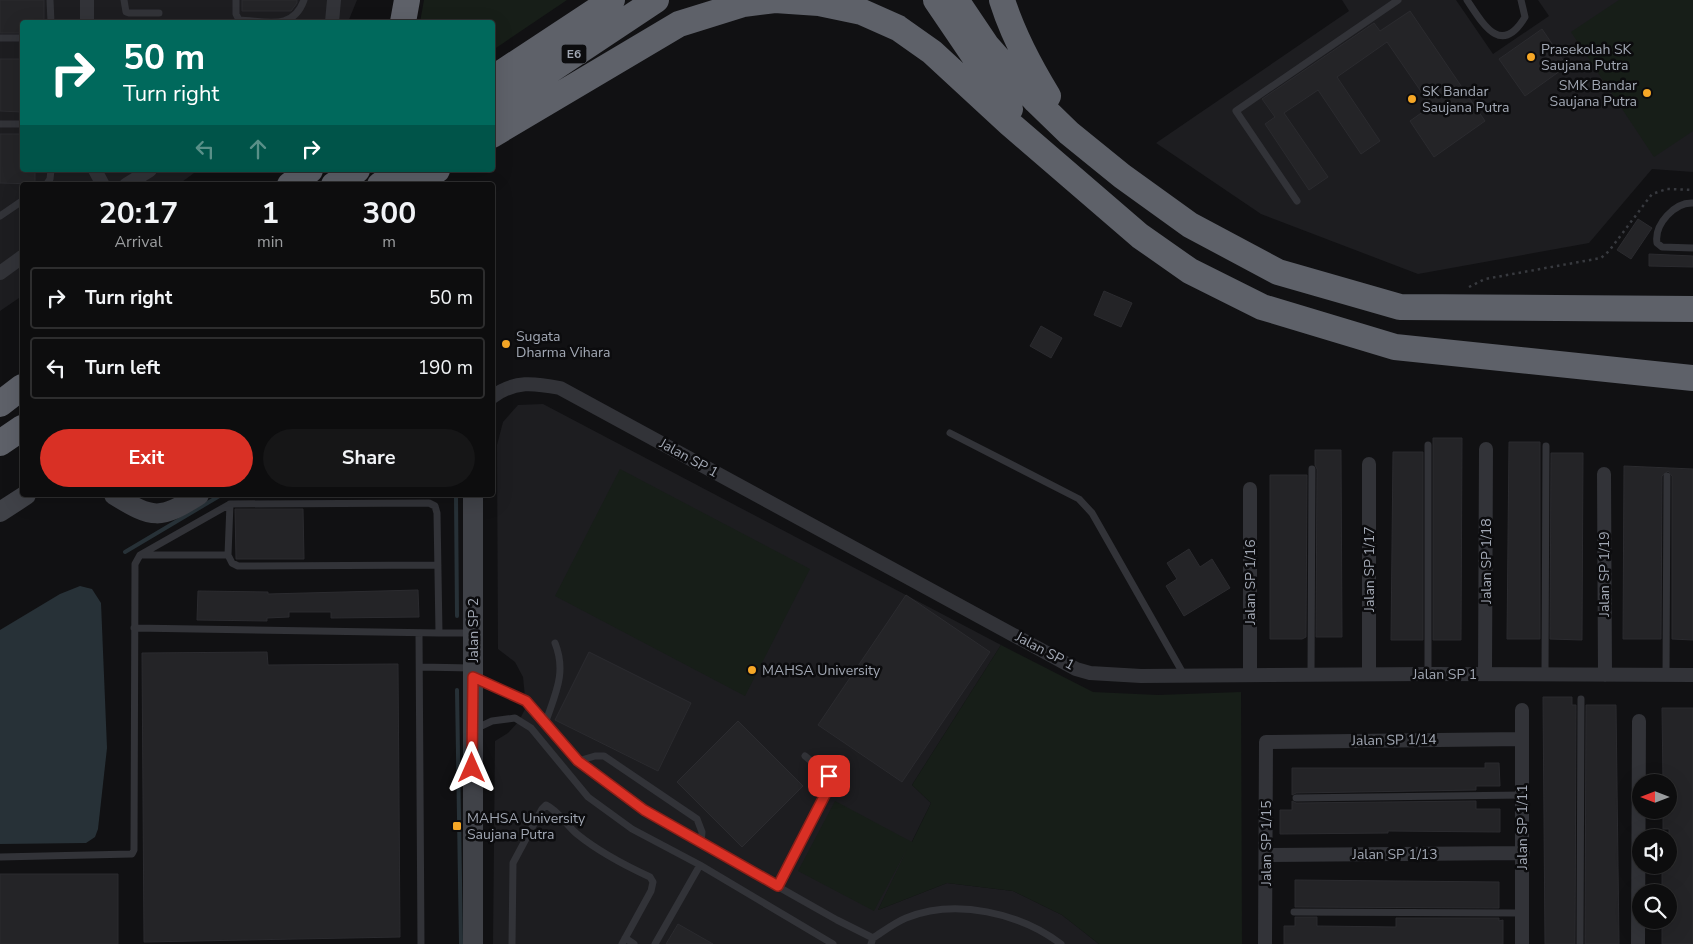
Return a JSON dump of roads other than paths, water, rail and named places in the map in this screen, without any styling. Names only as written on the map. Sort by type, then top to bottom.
[{"type":"highway","points":[[404,20],[407,0]]},
{"type":"highway","name":"E6","points":[[495,77],[612,0]]},
{"type":"highway","name":"E6","points":[[495,107],[656,0]]},
{"type":"highway","points":[[495,133],[679,24],[726,8],[775,0],[819,3],[862,12],[898,28],[932,52],[1140,236],[1190,271],[1262,307],[1395,348],[1693,378]]},
{"type":"highway","points":[[936,0],[1034,144]]},
{"type":"highway","points":[[956,0],[987,46],[1036,101],[1069,133],[1122,176],[1198,229],[1278,272],[1400,306],[1693,309]]},
{"type":"highway","points":[[1002,0],[1028,65],[1069,133]]},
{"type":"highway","points":[[294,182],[307,172]]},
{"type":"highway","points":[[339,182],[354,172]]},
{"type":"highway","points":[[384,182],[399,172]]},
{"type":"highway","points":[[418,182],[434,172]]},
{"type":"highway","points":[[0,404],[20,389]]},
{"type":"highway","points":[[0,408],[20,394]]},
{"type":"highway","points":[[0,444],[20,430]]},
{"type":"street","points":[[87,0],[87,20]]},
{"type":"street","points":[[332,20],[334,0]]},
{"type":"street","points":[[131,182],[147,172]]},
{"type":"street","points":[[0,273],[20,258]]},
{"type":"street","name":"Jalan SP 1","points":[[495,395],[517,384],[533,383],[560,388],[1076,669],[1112,675],[1184,676],[1369,674],[1693,675]]},
{"type":"street","name":"Jalan SP 1/18","points":[[1485,674],[1486,449]]},
{"type":"street","name":"Jalan SP 1/17","points":[[1369,464],[1369,674]]},
{"type":"street","name":"Jalan SP 1/19","points":[[1604,474],[1605,675]]},
{"type":"street","name":"Jalan SP 1/16","points":[[1250,489],[1250,675]]},
{"type":"street","points":[[0,512],[23,497]]},
{"type":"street","points":[[118,497],[144,512],[161,514],[175,510],[196,497]]},
{"type":"street","name":"Jalan SP 2","points":[[473,497],[473,944]]},
{"type":"street","name":"Jalan SP 1/11","points":[[1522,710],[1522,944]]},
{"type":"street","points":[[1638,944],[1639,721]]},
{"type":"street","name":"Jalan SP 1/14","points":[[1266,742],[1522,739]]},
{"type":"street","name":"Jalan SP 1/15","points":[[1265,944],[1266,742]]},
{"type":"street","name":"Jalan SP 1/13","points":[[1266,854],[1523,853]]},
{"type":"lane","points":[[50,0],[52,20]]},
{"type":"lane","points":[[124,0],[126,12],[159,12]]},
{"type":"lane","points":[[236,0],[236,14],[239,20]]},
{"type":"lane","points":[[287,20],[292,19],[299,13],[304,0]]},
{"type":"lane","points":[[1297,201],[1236,111],[1398,0]]},
{"type":"lane","points":[[1467,0],[1488,30],[1500,36],[1508,35],[1525,17],[1521,0]]},
{"type":"lane","points":[[0,38],[20,38]]},
{"type":"lane","points":[[0,124],[20,124]]},
{"type":"lane","points":[[0,216],[20,202]]},
{"type":"lane","points":[[1693,203],[1684,202],[1674,208],[1656,237],[1657,243],[1662,246],[1693,248]]},
{"type":"lane","points":[[950,433],[1079,499],[1092,513],[1184,676]]},
{"type":"lane","points":[[1428,445],[1428,674]]},
{"type":"lane","points":[[1545,674],[1546,446]]},
{"type":"lane","points":[[1311,675],[1312,469]]},
{"type":"lane","points":[[1666,676],[1667,476]]},
{"type":"lane","points":[[0,857],[132,854],[134,850],[135,564],[140,556],[230,504],[429,503],[435,506],[437,513],[439,633]]},
{"type":"lane","points":[[230,504],[228,555],[232,563],[238,566],[438,565]]},
{"type":"lane","points":[[140,556],[228,555]]},
{"type":"lane","points":[[134,628],[473,633]]},
{"type":"lane","points":[[419,633],[421,944]]},
{"type":"lane","points":[[545,724],[561,672],[561,659],[555,643]]},
{"type":"lane","points":[[420,666],[473,673],[526,701],[578,761],[644,810],[872,941],[908,918],[935,912],[966,910],[1024,922],[1046,933],[1061,944]]},
{"type":"lane","points":[[1580,944],[1581,700]]},
{"type":"lane","points":[[473,730],[492,721],[515,718],[531,728],[588,797],[632,829],[700,865],[833,944]]},
{"type":"lane","points":[[578,761],[595,756],[604,756],[697,819],[702,832],[701,844]]},
{"type":"lane","points":[[778,886],[831,782],[829,776],[806,756]]},
{"type":"lane","points":[[1296,798],[1522,795]]},
{"type":"lane","points":[[512,944],[513,863],[542,808],[546,805],[554,808],[570,829],[595,849],[650,877],[653,882],[651,891],[624,941],[634,944]]},
{"type":"lane","points":[[656,944],[700,865]]},
{"type":"lane","points":[[1294,912],[1521,913]]},
{"type":"waterway","points":[[125,552],[218,497]]},
{"type":"waterway","points":[[456,497],[457,616]]},
{"type":"waterway","points":[[457,690],[461,944]]},
{"type":"place","name":"Prasekolah SK Saujana Putra","points":[[1531,57]]},
{"type":"place","name":"SMK Bandar Saujana Putra","points":[[1647,93]]},
{"type":"place","name":"SK Bandar Saujana Putra","points":[[1412,99]]},
{"type":"place","name":"Sugata Dharma Vihara","points":[[506,344]]},
{"type":"place","name":"MAHSA University","points":[[752,670]]},
{"type":"place","name":"MAHSA University Saujana Putra","points":[[457,826]]}]
